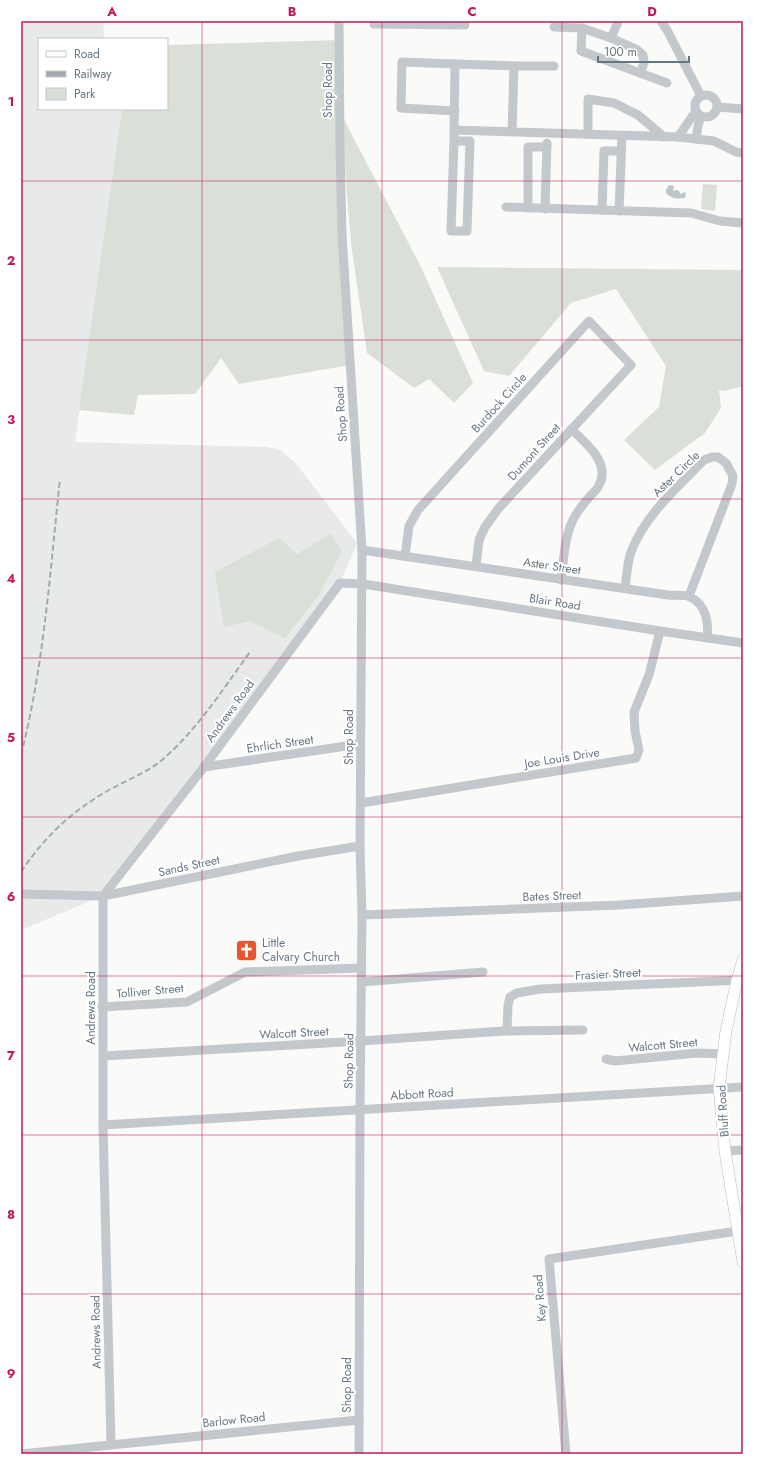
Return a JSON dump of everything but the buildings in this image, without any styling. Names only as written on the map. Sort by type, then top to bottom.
[{"type":"main road","name":"Bluff Road","points":[[743,960],[740,980],[726,1031],[720,1088],[726,1152],[743,1262]]},
{"type":"street","name":"Shop Road","points":[[339,21],[342,234],[363,584],[360,744],[362,982],[359,1454]]},
{"type":"street","points":[[374,21],[374,24],[465,25],[465,21]]},
{"type":"street","points":[[611,38],[617,21]]},
{"type":"street","points":[[661,21],[668,30],[701,96]]},
{"type":"street","points":[[554,27],[582,28],[636,49],[643,55],[644,63],[640,73]]},
{"type":"street","points":[[582,28],[581,51],[667,83]]},
{"type":"street","points":[[455,111],[401,108],[402,62],[554,66]]},
{"type":"street","points":[[454,141],[470,141],[467,231],[451,231],[455,64]]},
{"type":"street","points":[[512,132],[514,66]]},
{"type":"street","points":[[696,139],[698,114],[695,104],[696,101],[701,96],[709,96],[715,100],[717,107],[711,116],[708,117],[698,114]]},
{"type":"street","points":[[588,134],[588,99],[614,103],[638,115],[664,137]]},
{"type":"street","points":[[717,107],[743,109]]},
{"type":"street","points":[[678,137],[698,114]]},
{"type":"street","points":[[454,130],[678,137],[714,141],[736,152],[743,153]]},
{"type":"street","points":[[545,208],[547,133]]},
{"type":"street","points":[[619,211],[622,136]]},
{"type":"street","points":[[528,208],[528,147],[547,147]]},
{"type":"street","points":[[602,210],[604,151],[621,151]]},
{"type":"street","points":[[506,207],[692,213],[720,221],[743,223]]},
{"type":"street","name":"Burdock Circle","points":[[405,556],[409,526],[418,510],[589,321],[631,365]]},
{"type":"street","name":"Dumont Street","points":[[476,566],[479,540],[485,527],[498,509],[631,365]]},
{"type":"street","points":[[561,580],[567,536],[573,519],[584,502],[599,486],[602,471],[598,458],[589,446],[571,429]]},
{"type":"street","name":"Aster Circle","points":[[625,588],[631,553],[638,536],[657,509],[704,460],[712,457],[718,457],[726,464],[733,476],[732,484],[690,596]]},
{"type":"street","name":"Aster Street","points":[[362,550],[561,580],[668,595],[690,596]]},
{"type":"street","name":"Andrews Road","points":[[111,1444],[103,1125],[103,896],[204,767],[340,583],[363,584]]},
{"type":"street","name":"Blair Road","points":[[363,584],[743,643]]},
{"type":"street","points":[[690,596],[699,602],[706,614],[708,626],[707,638]]},
{"type":"street","name":"Joe Louis Drive","points":[[361,803],[636,758],[639,750],[635,732],[634,712],[649,675],[660,631]]},
{"type":"street","name":"Ehrlich Street","points":[[204,767],[360,744]]},
{"type":"street","name":"Sands Street","points":[[22,894],[103,896],[298,856],[360,846]]},
{"type":"street","name":"Bates Street","points":[[362,915],[620,905],[743,896]]},
{"type":"street","name":"Tolliver Street","points":[[102,1007],[187,1002],[245,972],[362,968]]},
{"type":"street","points":[[362,982],[483,972]]},
{"type":"street","name":"Frasier Street","points":[[507,1031],[508,1005],[510,997],[517,993],[540,990],[740,980]]},
{"type":"street","name":"Walcott Street","points":[[103,1056],[507,1031],[583,1030]]},
{"type":"street","name":"Walcott Street","points":[[606,1059],[616,1061],[697,1053],[723,1054]]},
{"type":"street","name":"Abbott Road","points":[[103,1125],[743,1087]]},
{"type":"street","points":[[726,1152],[743,1150]]},
{"type":"street","name":"Key Road","points":[[566,1454],[548,1259],[738,1231]]},
{"type":"street","name":"Barlow Road","points":[[111,1444],[359,1420]]},
{"type":"street","points":[[21,1454],[111,1444]]},
{"type":"shaded area","points":[[21,21],[103,21],[104,38],[38,38],[38,110],[122,110],[75,442],[267,447],[280,450],[295,462],[357,543],[340,583],[103,896],[21,930]]},
{"type":"shaded area","points":[[669,185],[674,186],[673,191],[677,190],[680,194],[685,192],[685,198],[675,198],[668,195],[666,190]]},
{"type":"green space","points":[[340,40],[340,112],[421,267],[473,383],[454,403],[429,379],[414,388],[367,353],[351,243],[341,121],[350,365],[239,384],[221,358],[195,394],[138,395],[134,415],[79,410],[122,110],[168,110],[168,45]]},
{"type":"green space","points":[[703,184],[717,185],[715,211],[701,209]]},
{"type":"green space","points":[[437,267],[743,270],[743,386],[725,391],[719,390],[721,408],[705,433],[655,470],[624,440],[659,407],[666,366],[616,289],[571,303],[509,376],[484,371]]},
{"type":"green space","points":[[331,534],[342,551],[318,596],[285,638],[250,621],[224,627],[215,572],[279,538],[297,554]]},
{"type":"railway","points":[[21,755],[29,721],[41,653],[60,479]]},
{"type":"railway","points":[[21,872],[40,847],[60,825],[71,816],[109,790],[150,769],[175,748],[209,709],[250,652]]},
{"type":"place","name":"Little Calvary Church","points":[[247,950]]}]
